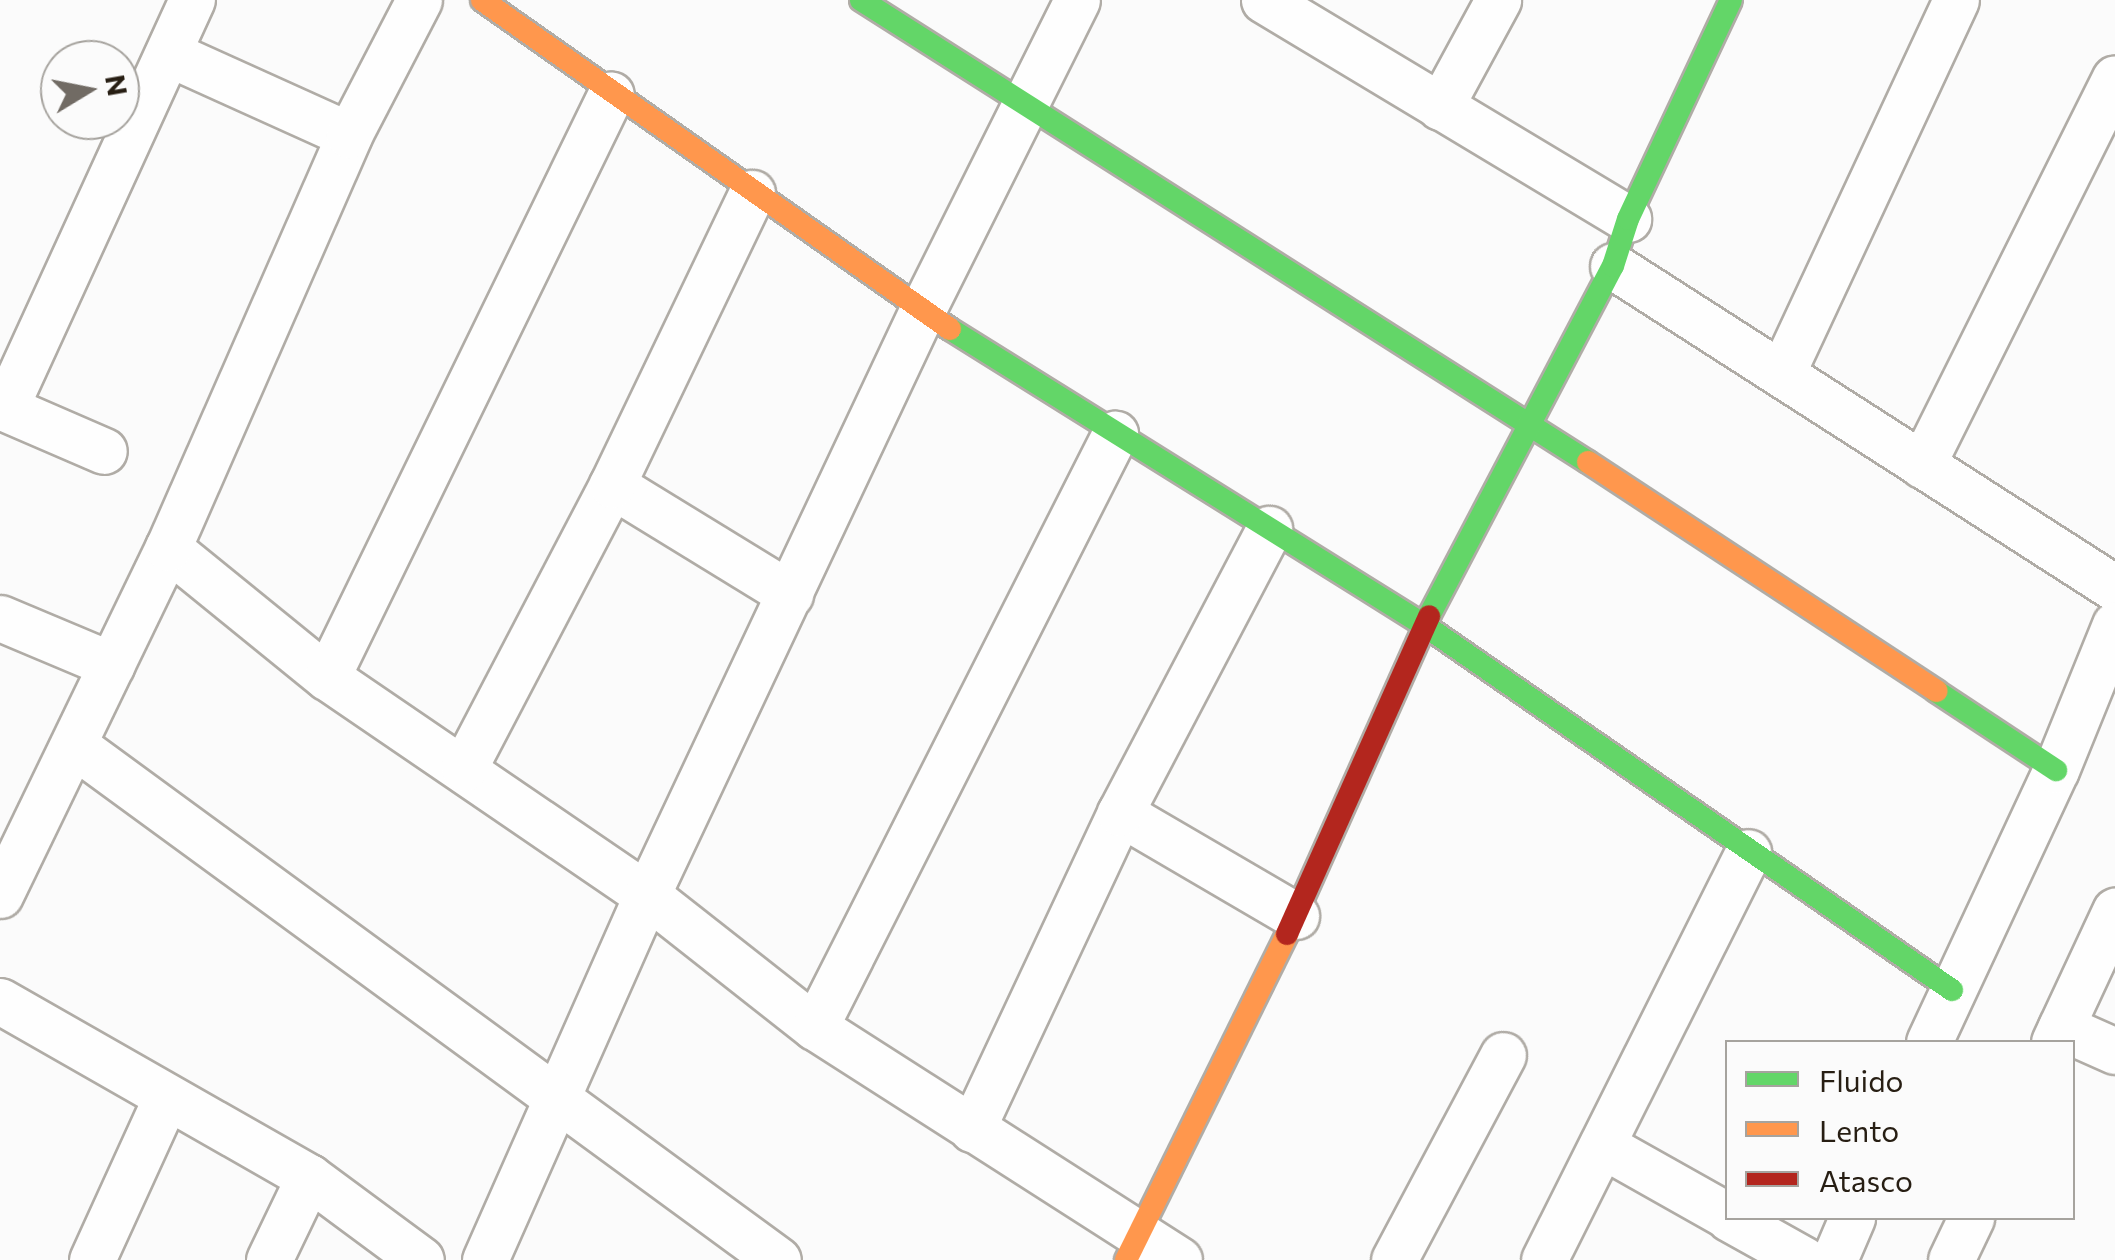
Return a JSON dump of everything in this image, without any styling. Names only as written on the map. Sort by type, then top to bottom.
[{"type":"street","points":[[104,452],[2,407],[192,0]]},
{"type":"street","points":[[2,886],[168,548],[349,134],[419,0]]},
{"type":"street","points":[[482,0],[922,310],[1424,625],[1952,990]]},
{"type":"street","points":[[861,0],[1527,422],[2056,770]]},
{"type":"street","points":[[485,1260],[647,895],[922,310],[1022,102],[1077,0]]},
{"type":"street","points":[[1440,107],[1498,0]]},
{"type":"street","points":[[1131,1247],[1296,916],[1424,625],[1527,422],[1613,266],[1628,219],[1731,0]]},
{"type":"street","points":[[1782,371],[1956,0]]},
{"type":"street","points":[[1290,7],[1440,107],[1628,219]]},
{"type":"street","points":[[170,54],[349,134]]},
{"type":"street","points":[[326,677],[611,94]]},
{"type":"street","points":[[1922,465],[2110,99]]},
{"type":"street","points":[[464,768],[612,485],[752,192]]},
{"type":"street","points":[[1613,266],[2115,588]]},
{"type":"street","points":[[814,1028],[1115,434]]},
{"type":"street","points":[[612,485],[790,594]]},
{"type":"street","points":[[972,1128],[1120,813],[1269,529]]},
{"type":"street","points":[[168,548],[326,677],[647,895],[814,1028],[972,1128],[1131,1247],[1179,1260]]},
{"type":"street","points":[[0,618],[112,664]]},
{"type":"street","points":[[1930,1040],[2056,770],[2115,626]]},
{"type":"street","points":[[74,745],[554,1101],[778,1260]]},
{"type":"street","points":[[1120,813],[1296,916]]},
{"type":"street","points":[[1544,1260],[1748,852]]},
{"type":"street","points":[[2115,912],[2057,1035],[2115,1051]]},
{"type":"street","points":[[0,1001],[165,1100],[309,1177],[421,1260]]},
{"type":"street","points":[[1394,1260],[1503,1055]]},
{"type":"street","points":[[92,1260],[165,1100]]},
{"type":"street","points":[[1602,1144],[1725,1215]]},
{"type":"street","points":[[269,1260],[309,1177]]},
{"type":"street","points":[[1733,1220],[1804,1260]]},
{"type":"street","points":[[1834,1260],[1851,1220]]},
{"type":"street","points":[[1951,1260],[1970,1220]]},
{"type":"traffic: fast","points":[[861,0],[1588,462]]},
{"type":"traffic: fast","points":[[1429,616],[1613,266],[1628,219],[1731,0]]},
{"type":"traffic: fast","points":[[950,329],[1424,625],[1952,990]]},
{"type":"traffic: fast","points":[[1936,691],[2056,770]]},
{"type":"traffic: slow","points":[[482,0],[950,329]]},
{"type":"traffic: slow","points":[[1588,462],[1936,691]]},
{"type":"traffic: slow","points":[[1126,1260],[1287,934]]},
{"type":"traffic: jam","points":[[1287,934],[1429,616]]}]
